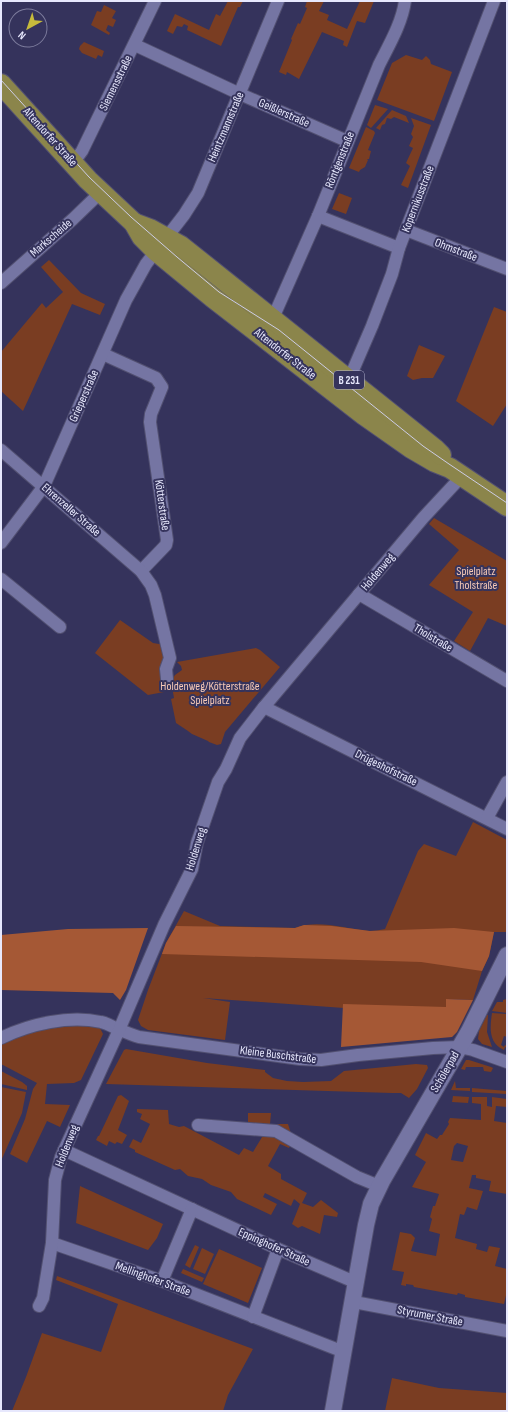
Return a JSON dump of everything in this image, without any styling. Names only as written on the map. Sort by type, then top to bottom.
[{"type":"main road","name":"Altendorfer Straße","points":[[1,84],[73,163],[134,223],[142,237],[161,244],[181,246],[273,318],[344,388]]},
{"type":"main road","name":"Altendorfer Straße","points":[[161,244],[228,311],[435,449],[456,472],[507,506]]},
{"type":"street","name":"Siemensstraße","points":[[73,163],[82,151],[155,1]]},
{"type":"street","name":"Heintzmannstraße","points":[[161,244],[184,215],[198,193],[278,1]]},
{"type":"street","name":"Röntgenstraße","points":[[273,318],[318,216],[347,141],[379,65],[388,48],[401,16],[405,1]]},
{"type":"street","name":"Kopernikusstraße","points":[[344,388],[362,352],[384,296],[399,248],[494,1]]},
{"type":"street","name":"Geißlerstraße","points":[[135,44],[240,94],[347,141]]},
{"type":"street","name":"Markscheide","points":[[1,283],[101,192]]},
{"type":"street","points":[[318,216],[399,248]]},
{"type":"street","name":"Ohmstraße","points":[[406,230],[507,269]]},
{"type":"street","name":"Grieperstraße","points":[[1,542],[44,486],[126,300],[146,264],[161,244]]},
{"type":"street","name":"Kötterstraße","points":[[103,354],[156,378],[162,387],[151,414],[150,422],[167,540],[166,544],[141,571]]},
{"type":"street","name":"Ehrenzeller Straße","points":[[1,450],[141,571]]},
{"type":"street","name":"Holdenweg","points":[[40,1306],[43,1298],[52,1243],[57,1168],[164,925],[192,869],[198,843],[218,782],[226,769],[240,738],[264,707],[423,518],[456,472]]},
{"type":"street","points":[[141,571],[151,585],[155,595],[170,658],[166,669],[167,679]]},
{"type":"street","points":[[1,579],[60,627]]},
{"type":"street","name":"Tholstraße","points":[[359,594],[507,681]]},
{"type":"street","name":"Drügeshofstraße","points":[[264,707],[507,829]]},
{"type":"street","points":[[487,818],[507,782]]},
{"type":"street","name":"Schölerpad","points":[[333,1411],[369,1213],[379,1186],[459,1047],[507,955]]},
{"type":"street","name":"Kleine Buschstraße","points":[[1,1038],[33,1027],[58,1022],[81,1020],[102,1022],[138,1037],[300,1059],[321,1060],[358,1055],[459,1047],[473,1050],[507,1062]]},
{"type":"street","points":[[198,1125],[276,1131],[352,1174],[379,1186]]},
{"type":"street","name":"Eppinghofer Straße","points":[[64,1150],[278,1249],[357,1283]]},
{"type":"street","points":[[162,1281],[192,1209]]},
{"type":"street","name":"Mellinghofer Straße","points":[[52,1243],[162,1281],[344,1352]]},
{"type":"street","points":[[253,1317],[278,1249]]},
{"type":"street","name":"Styrumer Straße","points":[[354,1302],[507,1331]]},
{"type":"green space","points":[[228,1],[243,1],[240,7],[238,7],[221,46],[187,30],[188,26],[184,24],[182,27],[177,26],[173,34],[167,31],[175,14],[209,30],[216,14],[220,16]]},
{"type":"green space","points":[[307,1],[324,1],[319,11],[329,15],[327,20],[347,29],[360,1],[374,1],[365,23],[357,21],[347,47],[343,45],[344,41],[322,32],[299,79],[287,72],[286,75],[279,72],[298,23],[300,24],[307,8],[305,7]]},
{"type":"green space","points":[[104,5],[116,11],[112,18],[116,20],[113,27],[108,25],[106,30],[110,33],[109,35],[91,25],[97,11],[101,12]]},
{"type":"green space","points":[[84,42],[104,51],[102,57],[98,55],[96,59],[82,53],[79,49]]},
{"type":"green space","points":[[406,55],[422,60],[426,56],[430,60],[431,64],[452,72],[434,121],[377,100],[392,63]]},
{"type":"green space","points":[[375,105],[388,109],[371,128],[367,125]]},
{"type":"green space","points":[[392,110],[406,116],[409,123],[394,117],[391,119],[387,118],[385,124],[382,125],[380,130],[376,128]]},
{"type":"green space","points":[[411,118],[431,125],[408,188],[401,185],[410,166],[406,163],[413,148],[409,146],[413,137],[411,134],[414,126]]},
{"type":"green space","points":[[366,127],[375,133],[368,150],[371,151],[369,159],[367,159],[368,160],[365,167],[359,172],[349,168]]},
{"type":"green space","points":[[339,193],[352,198],[346,214],[332,209]]},
{"type":"green space","points":[[49,260],[81,293],[105,304],[100,315],[72,304],[23,411],[1,391],[1,352],[42,303],[46,308],[63,292],[41,267]]},
{"type":"green space","points":[[494,307],[507,312],[507,404],[493,426],[456,401]]},
{"type":"green space","points":[[419,345],[445,356],[433,378],[413,380],[407,376]]},
{"type":"green space","name":"Spielplatz Tholstraße","points":[[434,518],[507,561],[507,626],[488,618],[470,651],[454,641],[473,612],[429,585],[459,550],[429,524]]},
{"type":"green space","points":[[120,620],[153,643],[165,645],[166,688],[164,692],[148,695],[95,653]]},
{"type":"green space","name":"Holdenweg/Kötterstraße Spielplatz","points":[[256,648],[280,667],[225,732],[221,744],[217,745],[209,742],[192,734],[176,723],[171,699],[174,698],[171,681],[175,675],[182,670],[181,666],[177,662]]},
{"type":"green space","points":[[473,822],[507,840],[507,932],[494,932],[489,956],[482,971],[473,1000],[447,999],[447,1008],[344,1008],[203,998],[230,1002],[225,1040],[148,1030],[141,1026],[138,1020],[148,990],[166,943],[184,911],[220,926],[295,928],[304,925],[322,924],[369,931],[385,929],[418,851],[424,844],[456,856]]},
{"type":"green space","points":[[507,999],[507,1013],[492,1011],[497,1002],[503,1002],[503,1000]]},
{"type":"green space","points":[[492,1013],[507,1014],[507,1037],[504,1036],[501,1045],[504,1047],[505,1045],[507,1046],[504,1050],[495,1043],[491,1034]]},
{"type":"green space","points":[[487,1015],[487,1032],[492,1047],[482,1044],[478,1039],[479,1031]]},
{"type":"green space","points":[[90,1025],[100,1028],[103,1034],[81,1080],[74,1083],[47,1084],[45,1104],[70,1105],[60,1127],[47,1121],[27,1163],[10,1154],[25,1119],[33,1089],[37,1083],[1,1064],[1,1045],[33,1032],[67,1026]]},
{"type":"green space","points":[[126,1049],[207,1063],[265,1070],[265,1072],[273,1078],[287,1081],[331,1081],[344,1071],[416,1064],[427,1065],[428,1068],[417,1089],[409,1098],[401,1093],[106,1084],[124,1050]]},
{"type":"green space","points":[[466,1060],[493,1068],[491,1072],[484,1071],[483,1067],[466,1067],[465,1070],[461,1069]]},
{"type":"green space","points":[[1,1071],[22,1082],[27,1086],[27,1090],[1,1084]]},
{"type":"green space","points":[[455,1081],[456,1088],[470,1088],[470,1091],[451,1090]]},
{"type":"green space","points":[[1,1087],[26,1092],[22,1113],[1,1161]]},
{"type":"green space","points":[[472,1088],[507,1091],[506,1094],[472,1092]]},
{"type":"green space","points":[[121,1095],[129,1101],[118,1130],[127,1135],[122,1144],[117,1142],[115,1144],[109,1141],[107,1146],[96,1140],[118,1096]]},
{"type":"green space","points":[[453,1096],[469,1097],[468,1103],[452,1102]]},
{"type":"green space","points":[[472,1097],[487,1097],[487,1106],[492,1107],[492,1097],[507,1099],[507,1107],[496,1106],[494,1121],[507,1123],[507,1194],[489,1191],[491,1181],[476,1178],[476,1175],[472,1175],[469,1188],[483,1191],[477,1210],[467,1207],[464,1215],[460,1214],[455,1238],[477,1244],[476,1249],[487,1252],[489,1246],[500,1248],[495,1266],[507,1269],[507,1291],[504,1304],[465,1297],[465,1295],[458,1293],[457,1295],[414,1287],[413,1285],[401,1285],[404,1272],[392,1270],[400,1232],[411,1234],[415,1238],[411,1251],[436,1256],[440,1234],[429,1231],[432,1219],[430,1217],[433,1206],[435,1206],[439,1194],[412,1187],[426,1162],[415,1155],[426,1133],[437,1139],[440,1135],[442,1135],[449,1124],[448,1122],[450,1118],[481,1120],[481,1104],[472,1103]],"holes":[[[457,1143],[468,1146],[463,1162],[451,1160],[454,1146]]]},
{"type":"green space","points":[[137,1109],[168,1110],[169,1124],[179,1127],[184,1126],[239,1155],[244,1148],[253,1152],[267,1129],[248,1127],[248,1113],[271,1113],[270,1124],[288,1124],[293,1140],[289,1148],[280,1144],[268,1166],[281,1174],[281,1179],[307,1193],[302,1203],[313,1207],[321,1200],[338,1213],[337,1217],[324,1215],[320,1234],[302,1226],[298,1228],[292,1224],[300,1204],[294,1199],[291,1206],[265,1193],[263,1197],[277,1204],[271,1215],[237,1199],[231,1192],[211,1185],[202,1179],[188,1176],[180,1169],[175,1170],[135,1152],[135,1150],[129,1147],[133,1139],[141,1143],[150,1124],[140,1119],[142,1114],[137,1112]]},
{"type":"green space","points":[[80,1186],[163,1224],[157,1238],[148,1250],[76,1223]]},
{"type":"green space","points":[[195,1245],[199,1247],[190,1268],[185,1265]]},
{"type":"green space","points":[[202,1248],[214,1254],[205,1274],[193,1269]]},
{"type":"green space","points":[[219,1249],[262,1268],[248,1303],[203,1284]]},
{"type":"green space","points":[[183,1269],[204,1278],[202,1282],[181,1273]]},
{"type":"green space","points":[[57,1276],[253,1349],[228,1395],[223,1411],[12,1411],[42,1333],[101,1352],[118,1304],[56,1280]]},
{"type":"green space","points":[[392,1378],[439,1388],[507,1393],[507,1411],[385,1411]]},
{"type":"shaded area","points":[[304,925],[332,926],[370,931],[454,928],[494,932],[489,956],[482,971],[421,962],[162,954],[166,943],[176,926],[295,928]]},
{"type":"shaded area","points":[[148,928],[126,990],[120,1000],[113,993],[1,990],[1,935],[68,929]]},
{"type":"shaded area","points":[[446,999],[473,1000],[457,1032],[452,1037],[341,1047],[343,1004],[446,1007]]},
{"type":"tram line","points":[[1,80],[89,177],[131,217],[177,257],[219,292],[279,330],[423,446],[507,503]]}]
